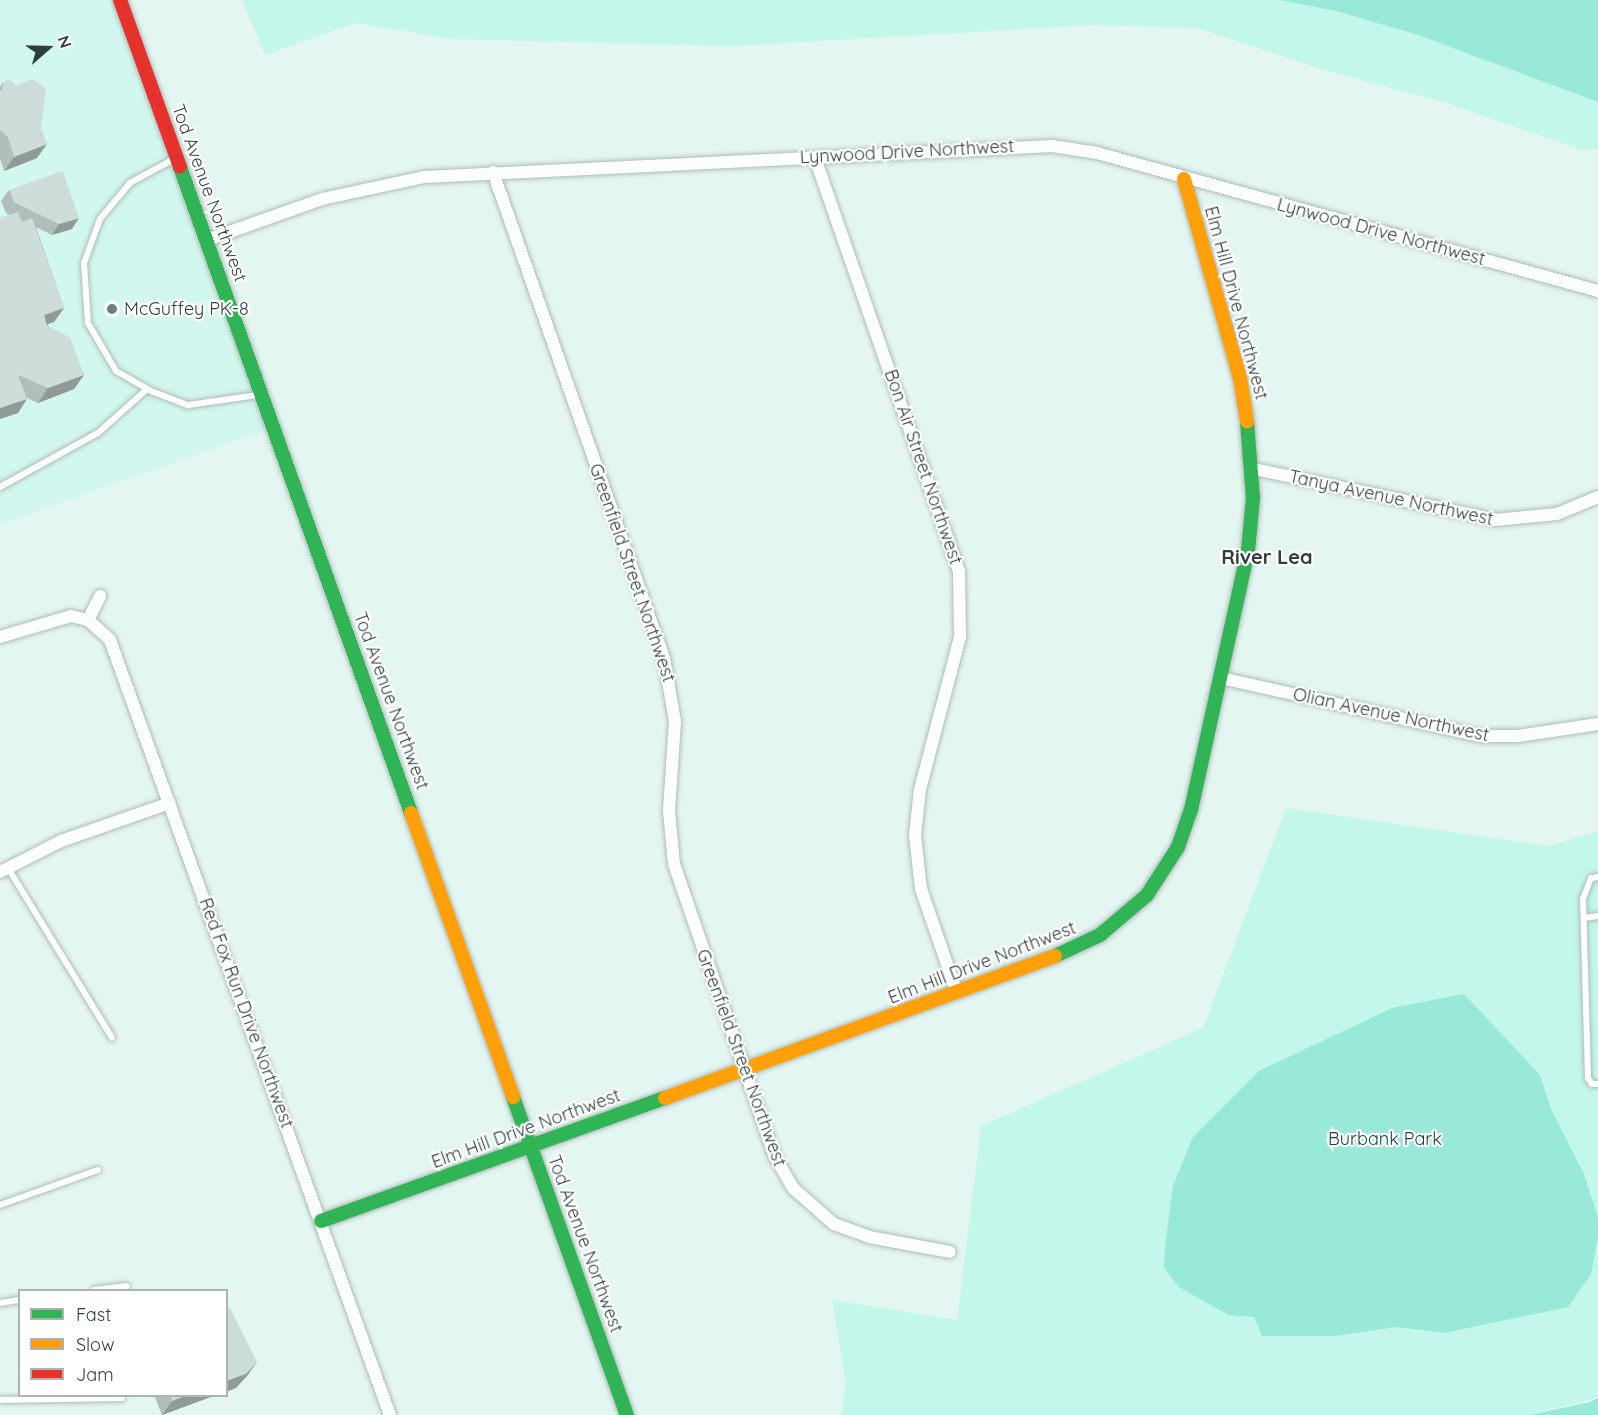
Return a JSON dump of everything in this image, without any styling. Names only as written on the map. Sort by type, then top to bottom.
[{"type":"street","name":"Tod Avenue Northwest","points":[[120,0],[627,1415]]},
{"type":"street","name":"Lynwood Drive Northwest","points":[[207,240],[367,186],[494,172],[1052,146],[1097,153],[1184,179],[1598,291]]},
{"type":"street","name":"Bon Air Street Northwest","points":[[815,158],[959,571],[960,637],[920,789],[915,835],[921,889],[957,993]]},
{"type":"street","name":"Greenfield Street Northwest","points":[[494,172],[664,658],[675,722],[669,811],[674,864],[744,1070],[780,1167],[810,1207],[858,1234],[950,1252]]},
{"type":"street","name":"Elm Hill Drive Northwest","points":[[321,1221],[957,993],[1084,945],[1118,923],[1147,895],[1170,862],[1186,828],[1248,551],[1254,469],[1240,378],[1184,179]]},
{"type":"street","name":"Tanya Avenue Northwest","points":[[1254,469],[1496,520],[1538,519],[1598,497]]},
{"type":"street","points":[[0,638],[54,618],[71,615],[88,620],[100,596]]},
{"type":"street","name":"Red Fox Run Drive Northwest","points":[[88,620],[102,629],[112,644],[390,1415]]},
{"type":"street","name":"Olian Avenue Northwest","points":[[1221,678],[1480,736],[1518,736],[1598,724]]},
{"type":"street","points":[[4,869],[61,841],[170,803]]},
{"type":"lane","points":[[177,157],[130,183],[100,219],[84,263],[88,323],[116,371],[147,389],[188,405],[262,394]]},
{"type":"lane","points":[[0,487],[98,433],[147,389]]},
{"type":"lane","points":[[4,869],[112,1038]]},
{"type":"lane","points":[[1598,877],[1591,878],[1585,888],[1584,918],[1588,1078],[1592,1084],[1598,1084]]},
{"type":"lane","points":[[1584,918],[1598,916]]},
{"type":"lane","points":[[0,1205],[99,1170]]},
{"type":"lane","points":[[102,1289],[127,1286]]},
{"type":"lane","points":[[0,1303],[18,1300]]},
{"type":"lane","points":[[0,1400],[122,1398]]},
{"type":"shaded area","name":"McGuffey PK-8","points":[[0,0],[113,0],[267,430],[0,524]]},
{"type":"shaded area","points":[[1280,0],[1598,0],[1598,102],[1418,35],[1336,11]]},
{"type":"shaded area","points":[[1464,994],[1540,1075],[1551,1109],[1584,1174],[1598,1217],[1598,1237],[1591,1274],[1568,1307],[1444,1333],[1397,1327],[1336,1336],[1262,1336],[1254,1317],[1228,1315],[1179,1287],[1164,1268],[1165,1246],[1173,1186],[1193,1137],[1259,1071],[1392,1008]]},
{"type":"shaded area","points":[[1598,1398],[1598,1415],[1529,1415],[1590,1402]]},
{"type":"green space","points":[[242,0],[1280,0],[1336,11],[1418,35],[1598,102],[1598,149],[1581,150],[1447,103],[1327,71],[1197,28],[1094,25],[732,46],[451,39],[356,23],[265,55]]},
{"type":"green space","name":"Burbank Park","points":[[1286,808],[1549,846],[1598,831],[1598,1398],[1529,1415],[841,1415],[846,1386],[832,1300],[957,1320],[981,1126],[1203,1028]]},
{"type":"building","points":[[33,79],[46,89],[41,128],[47,144],[14,157],[8,137],[0,130],[0,91],[3,82],[10,80],[16,85]]},
{"type":"building","points":[[63,171],[79,218],[59,224],[14,202],[9,190]]},
{"type":"building","points":[[18,212],[22,222],[32,218],[64,308],[44,315],[47,326],[70,337],[84,375],[48,388],[18,375],[27,399],[0,408],[0,218]]},
{"type":"building","points":[[228,1308],[230,1308],[257,1362],[246,1374],[228,1380]]},
{"type":"building","points":[[171,1397],[182,1397],[172,1401]]},
{"type":"traffic: fast","points":[[180,167],[411,813]]},
{"type":"traffic: fast","points":[[1055,956],[1100,935],[1147,895],[1178,847],[1191,810],[1248,551],[1253,498],[1247,421]]},
{"type":"traffic: fast","points":[[513,1097],[627,1415]]},
{"type":"traffic: fast","points":[[321,1221],[665,1098]]},
{"type":"traffic: slow","points":[[1184,179],[1240,378],[1247,421]]},
{"type":"traffic: slow","points":[[411,813],[513,1097]]},
{"type":"traffic: slow","points":[[665,1098],[1055,956]]},
{"type":"traffic: jam","points":[[120,0],[180,167]]},
{"type":"place","name":"McGuffey PK-8","points":[[112,309]]},
{"type":"district","name":"River Lea","points":[[1267,556]]}]
